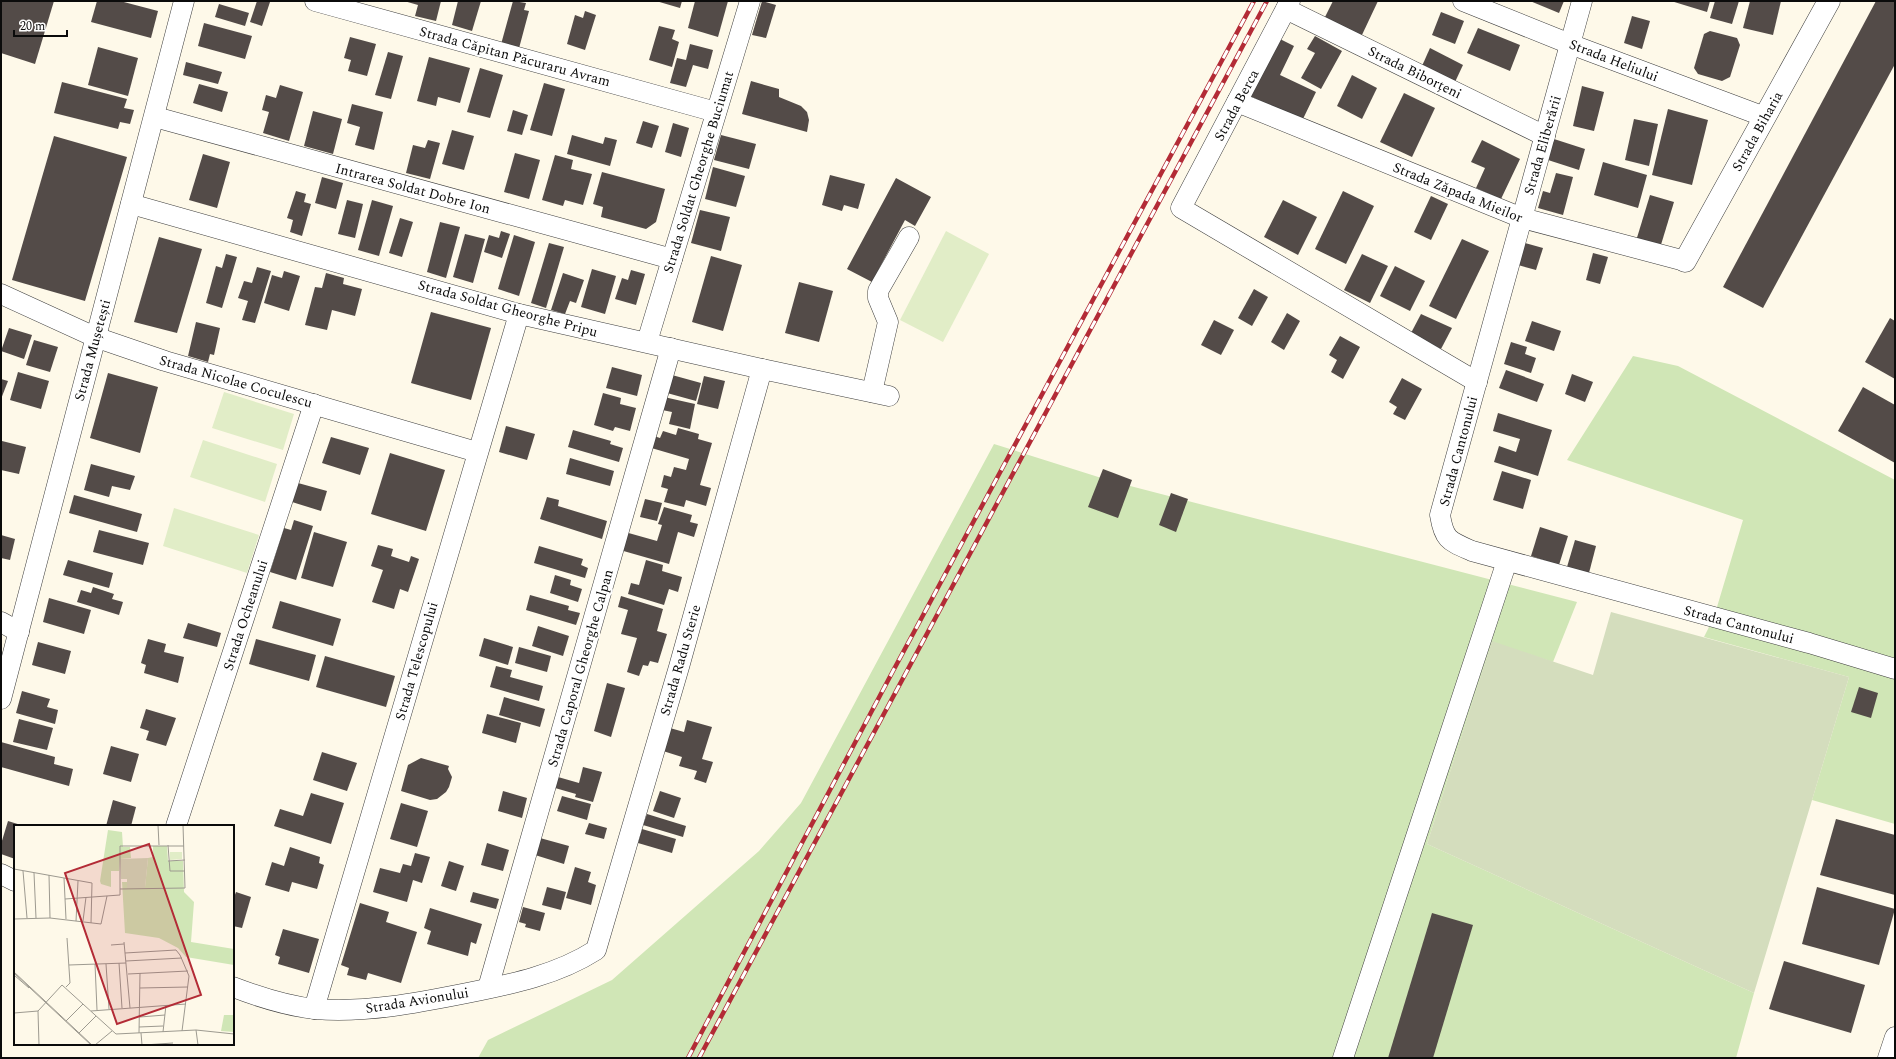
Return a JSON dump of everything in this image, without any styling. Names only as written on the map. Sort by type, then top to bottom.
[{"type":"street","name":"Strada Mușetești","points":[[1,699],[95,337],[155,117],[184,1]]},
{"type":"street","name":"Strada Căpitan Păcuraru Avram","points":[[315,1],[716,112]]},
{"type":"street","name":"Strada Soldat Gheorghe Buciumat","points":[[647,342],[750,1]]},
{"type":"street","name":"Strada Heliului","points":[[1463,1],[1570,44],[1765,117]]},
{"type":"street","name":"Strada Eliberării","points":[[1477,382],[1582,1]]},
{"type":"street","name":"Strada Biharia","points":[[1685,261],[1829,1]]},
{"type":"street","name":"Strada Berca","points":[[1180,208],[1288,5]]},
{"type":"street","name":"Strada Biborțeni","points":[[1288,5],[1545,136]]},
{"type":"street","name":"Strada Zăpada Mieilor","points":[[1237,102],[1522,218],[1685,261]]},
{"type":"street","name":"Intrarea Soldat Dobre Ion","points":[[155,117],[672,259]]},
{"type":"street","name":"Strada Soldat Gheorghe Pripu","points":[[131,204],[519,314],[762,369],[881,394],[888,322],[878,298],[878,291],[909,237]]},
{"type":"street","name":"Strada Cantonului","points":[[1180,208],[1477,382],[1440,515],[1443,532],[1455,544],[1472,551],[1507,561],[1809,643],[1895,669]]},
{"type":"street","name":"Strada Nicolae Coculescu","points":[[1,294],[95,337],[164,361],[477,452]]},
{"type":"street","name":"Strada Telescopului","points":[[314,1009],[477,452],[519,314]]},
{"type":"street","name":"Strada Caporal Gheorghe Calpan","points":[[488,988],[671,348]]},
{"type":"street","name":"Strada Radu Sterie","points":[[596,950],[679,667],[762,369]]},
{"type":"street","name":"Strada Ocheanului","points":[[176,825],[314,404]]},
{"type":"street","points":[[1342,1058],[1507,561]]},
{"type":"street","points":[[1,622],[19,632]]},
{"type":"street","points":[[1,874],[14,880]]},
{"type":"street","name":"Strada Avionului","points":[[234,987],[280,1002],[314,1009],[356,1010],[410,1004],[488,988],[560,969],[576,963],[596,950]]},
{"type":"street","points":[[1888,1058],[1895,1037]]},
{"type":"green space","points":[[946,231],[989,254],[943,342],[900,320]]},
{"type":"green space","points":[[1633,356],[1678,366],[1895,480],[1895,824],[1812,800],[1849,677],[1704,637],[1714,617],[1743,520],[1567,460]]},
{"type":"green space","points":[[224,392],[294,414],[283,450],[212,428]]},
{"type":"green space","points":[[203,440],[277,464],[265,502],[190,477]]},
{"type":"green space","points":[[994,444],[1111,481],[1577,602],[1553,662],[1492,642],[1427,844],[1754,993],[1736,1058],[478,1058],[488,1040],[612,980],[759,851],[801,803]]},
{"type":"green space","points":[[174,508],[259,535],[247,573],[163,546]]},
{"type":"green space","points":[[1611,612],[1849,677],[1754,993],[1427,844],[1492,641],[1593,675]]},
{"type":"building","points":[[1,1],[54,1],[35,64],[1,53]]},
{"type":"building","points":[[97,1],[120,1],[158,11],[151,38],[91,22]]},
{"type":"building","points":[[257,1],[270,2],[262,26],[250,22]]},
{"type":"building","points":[[404,1],[441,1],[436,21],[415,16],[418,5]]},
{"type":"building","points":[[458,1],[481,1],[472,31],[452,25]]},
{"type":"building","points":[[513,1],[526,3],[524,10],[529,11],[518,52],[500,48]]},
{"type":"building","points":[[656,1],[682,1],[680,8]]},
{"type":"building","points":[[695,1],[728,1],[718,37],[688,28]]},
{"type":"building","points":[[762,1],[776,5],[766,38],[752,35]]},
{"type":"building","points":[[1333,1],[1378,1],[1361,37],[1324,19]]},
{"type":"building","points":[[1530,1],[1564,1],[1559,13]]},
{"type":"building","points":[[1671,1],[1710,1],[1707,12]]},
{"type":"building","points":[[1715,1],[1739,1],[1732,24],[1710,18]]},
{"type":"building","points":[[1750,1],[1781,1],[1773,35],[1743,28]]},
{"type":"building","points":[[1876,1],[1895,1],[1895,64],[1763,308],[1723,287]]},
{"type":"building","points":[[219,4],[249,13],[245,26],[215,17]]},
{"type":"building","points":[[585,11],[596,15],[585,50],[567,44],[575,15],[583,18]]},
{"type":"building","points":[[1441,12],[1464,21],[1455,44],[1432,35]]},
{"type":"building","points":[[1632,16],[1650,21],[1642,49],[1624,43]]},
{"type":"building","points":[[204,23],[252,36],[245,59],[198,46]]},
{"type":"building","points":[[659,26],[675,30],[672,39],[679,42],[672,67],[649,60]]},
{"type":"building","points":[[1478,28],[1520,45],[1510,71],[1467,53]]},
{"type":"building","points":[[1710,31],[1737,38],[1740,45],[1730,77],[1722,81],[1698,74],[1694,68],[1704,34]]},
{"type":"building","points":[[1274,36],[1294,46],[1280,75],[1316,92],[1302,121],[1246,94]]},
{"type":"building","points":[[1315,36],[1342,51],[1321,89],[1301,78],[1315,53],[1307,49]]},
{"type":"building","points":[[350,37],[376,44],[367,76],[348,71],[351,60],[344,58]]},
{"type":"building","points":[[690,44],[713,50],[708,69],[693,65],[686,87],[670,83],[677,58],[686,60]]},
{"type":"building","points":[[98,47],[138,58],[128,96],[88,85]]},
{"type":"building","points":[[1430,48],[1463,65],[1455,82],[1422,66]]},
{"type":"building","points":[[388,52],[403,56],[391,99],[375,95]]},
{"type":"building","points":[[429,57],[470,68],[460,103],[438,97],[436,106],[417,101]]},
{"type":"building","points":[[186,62],[222,72],[218,84],[183,75]]},
{"type":"building","points":[[480,68],[503,75],[490,118],[467,112]]},
{"type":"building","points":[[1352,75],[1377,88],[1362,119],[1337,106]]},
{"type":"building","points":[[751,81],[779,89],[779,97],[801,106],[807,112],[809,120],[807,132],[742,114]]},
{"type":"building","points":[[62,82],[127,99],[124,108],[134,110],[130,124],[120,122],[118,129],[54,113]]},
{"type":"building","points":[[544,83],[565,89],[552,136],[530,130]]},
{"type":"building","points":[[199,84],[228,92],[222,112],[193,103]]},
{"type":"building","points":[[280,85],[303,92],[289,141],[263,133],[269,112],[262,110],[266,95],[276,98]]},
{"type":"building","points":[[1582,86],[1604,92],[1594,131],[1573,126]]},
{"type":"building","points":[[1404,93],[1435,108],[1412,157],[1380,142]]},
{"type":"building","points":[[352,104],[383,112],[374,150],[355,145],[360,127],[347,123]]},
{"type":"building","points":[[1668,109],[1708,120],[1692,185],[1652,175]]},
{"type":"building","points":[[513,110],[528,115],[522,135],[507,131]]},
{"type":"building","points":[[313,111],[342,119],[333,154],[304,146]]},
{"type":"building","points":[[1634,119],[1658,124],[1649,166],[1625,160]]},
{"type":"building","points":[[643,121],[659,126],[652,148],[636,143]]},
{"type":"building","points":[[673,123],[689,128],[681,157],[665,152]]},
{"type":"building","points":[[452,130],[474,136],[464,170],[442,164]]},
{"type":"building","points":[[572,135],[603,144],[605,137],[617,140],[610,166],[567,154]]},
{"type":"building","points":[[721,135],[756,144],[749,169],[714,160]]},
{"type":"building","points":[[54,136],[127,157],[85,301],[12,280]]},
{"type":"building","points":[[1554,139],[1585,149],[1579,170],[1548,160]]},
{"type":"building","points":[[428,140],[440,143],[430,179],[406,173],[413,145],[425,148]]},
{"type":"building","points":[[1482,140],[1520,159],[1501,199],[1476,188],[1485,168],[1471,162]]},
{"type":"building","points":[[515,153],[540,160],[529,199],[504,192]]},
{"type":"building","points":[[203,154],[230,162],[217,208],[189,200]]},
{"type":"building","points":[[555,155],[573,160],[571,169],[592,174],[583,205],[565,200],[563,206],[542,200]]},
{"type":"building","points":[[1603,162],[1647,175],[1638,208],[1594,195]]},
{"type":"building","points":[[713,167],[745,176],[736,207],[705,199]]},
{"type":"building","points":[[602,172],[665,189],[656,222],[646,229],[601,217],[603,207],[593,204]]},
{"type":"building","points":[[1556,173],[1573,177],[1563,215],[1538,208],[1543,191],[1550,193]]},
{"type":"building","points":[[830,175],[865,184],[858,209],[844,205],[842,211],[822,205]]},
{"type":"building","points":[[322,177],[343,183],[336,209],[315,203]]},
{"type":"building","points":[[896,178],[931,197],[915,226],[905,220],[872,282],[847,269]]},
{"type":"building","points":[[296,191],[306,194],[304,202],[311,204],[302,236],[290,232],[293,220],[287,218]]},
{"type":"building","points":[[1343,191],[1374,206],[1346,264],[1315,249]]},
{"type":"building","points":[[1650,195],[1674,202],[1660,248],[1636,241]]},
{"type":"building","points":[[1431,196],[1448,204],[1431,240],[1414,232]]},
{"type":"building","points":[[347,200],[363,204],[355,238],[338,234]]},
{"type":"building","points":[[372,200],[393,206],[379,256],[358,250]]},
{"type":"building","points":[[1283,200],[1317,217],[1298,255],[1264,237]]},
{"type":"building","points":[[700,210],[730,217],[721,251],[691,243]]},
{"type":"building","points":[[400,218],[413,222],[402,257],[389,253]]},
{"type":"building","points":[[440,222],[460,227],[446,278],[427,272]]},
{"type":"building","points":[[501,231],[510,234],[502,258],[484,252],[489,235],[499,238]]},
{"type":"building","points":[[465,234],[485,239],[473,283],[453,277]]},
{"type":"building","points":[[514,235],[535,242],[519,296],[498,289]]},
{"type":"building","points":[[159,237],[202,249],[177,333],[134,322]]},
{"type":"building","points":[[1462,239],[1489,251],[1456,319],[1429,306]]},
{"type":"building","points":[[549,243],[564,247],[546,308],[531,303]]},
{"type":"building","points":[[1525,243],[1543,248],[1536,270],[1518,265]]},
{"type":"building","points":[[1593,253],[1608,257],[1600,284],[1586,280]]},
{"type":"building","points":[[226,254],[237,257],[222,308],[206,303],[216,266],[222,268]]},
{"type":"building","points":[[1362,254],[1388,266],[1370,303],[1344,290]]},
{"type":"building","points":[[711,256],[742,265],[723,331],[692,322]]},
{"type":"building","points":[[1395,266],[1425,281],[1410,311],[1380,296]]},
{"type":"building","points":[[257,267],[271,271],[255,323],[242,320],[248,301],[238,298],[244,281],[252,283]]},
{"type":"building","points":[[592,269],[616,276],[605,314],[581,307]]},
{"type":"building","points":[[631,270],[645,274],[636,305],[615,299],[622,278],[628,280]]},
{"type":"building","points":[[284,271],[300,276],[289,311],[264,303],[272,275],[282,278]]},
{"type":"building","points":[[326,273],[344,278],[343,284],[362,289],[355,316],[332,310],[327,330],[305,325],[315,287],[322,288]]},
{"type":"building","points":[[563,273],[584,280],[576,303],[570,301],[565,314],[551,310]]},
{"type":"building","points":[[799,282],[833,291],[819,342],[785,333]]},
{"type":"building","points":[[1254,289],[1268,297],[1252,326],[1238,318]]},
{"type":"building","points":[[431,312],[491,328],[471,400],[411,383]]},
{"type":"building","points":[[1287,313],[1300,321],[1284,350],[1271,342]]},
{"type":"building","points":[[1421,314],[1452,328],[1441,349],[1411,333]]},
{"type":"building","points":[[1890,318],[1895,321],[1895,379],[1865,362]]},
{"type":"building","points":[[1214,320],[1234,330],[1221,355],[1201,345]]},
{"type":"building","points":[[1532,321],[1561,331],[1554,351],[1525,341]]},
{"type":"building","points":[[196,322],[220,328],[214,355],[210,354],[208,362],[188,356]]},
{"type":"building","points":[[9,328],[32,335],[24,359],[1,351]]},
{"type":"building","points":[[1340,336],[1360,347],[1343,379],[1331,372],[1337,360],[1329,355]]},
{"type":"building","points":[[34,340],[58,347],[50,372],[26,365]]},
{"type":"building","points":[[1511,342],[1527,347],[1525,354],[1536,358],[1531,373],[1504,364]]},
{"type":"building","points":[[612,367],[642,375],[637,396],[606,388]]},
{"type":"building","points":[[1506,370],[1544,384],[1537,402],[1499,388]]},
{"type":"building","points":[[18,372],[49,381],[41,409],[10,400]]},
{"type":"building","points":[[108,373],[158,387],[140,453],[90,438]]},
{"type":"building","points":[[1572,374],[1593,382],[1585,402],[1565,394]]},
{"type":"building","points":[[672,375],[701,383],[696,401],[667,393]]},
{"type":"building","points":[[704,376],[725,381],[718,409],[697,404]]},
{"type":"building","points":[[1402,378],[1422,389],[1405,420],[1393,414],[1397,407],[1389,402]]},
{"type":"building","points":[[1,379],[8,381],[1,399]]},
{"type":"building","points":[[1863,387],[1895,405],[1895,463],[1838,431]]},
{"type":"building","points":[[603,393],[621,398],[620,404],[636,408],[630,431],[615,427],[613,431],[594,425]]},
{"type":"building","points":[[664,397],[695,404],[690,429],[669,424],[672,412],[662,410]]},
{"type":"building","points":[[1498,413],[1552,430],[1538,476],[1494,462],[1499,446],[1516,452],[1520,439],[1493,431]]},
{"type":"building","points":[[506,426],[535,434],[527,460],[499,452]]},
{"type":"building","points":[[678,428],[699,434],[698,439],[712,443],[700,485],[711,488],[706,506],[686,500],[684,507],[664,502],[668,489],[661,487],[664,475],[671,477],[674,467],[686,470],[689,459],[648,447],[651,435],[660,438],[663,431],[676,435]]},
{"type":"building","points":[[573,430],[611,441],[610,444],[623,448],[619,462],[568,447]]},
{"type":"building","points":[[331,437],[369,448],[360,475],[322,463]]},
{"type":"building","points":[[2,441],[26,447],[19,474],[1,470]]},
{"type":"building","points":[[390,453],[445,470],[426,531],[371,514]]},
{"type":"building","points":[[570,458],[614,471],[610,486],[566,474]]},
{"type":"building","points":[[91,464],[135,476],[130,490],[112,486],[109,497],[84,490]]},
{"type":"building","points":[[1103,469],[1132,480],[1118,518],[1088,507]]},
{"type":"building","points":[[1502,471],[1531,480],[1523,509],[1493,500]]},
{"type":"building","points":[[298,483],[327,491],[321,511],[292,502]]},
{"type":"building","points":[[1171,493],[1188,499],[1176,532],[1159,525]]},
{"type":"building","points":[[74,495],[142,514],[137,532],[69,513]]},
{"type":"building","points":[[547,497],[559,500],[558,506],[607,521],[602,539],[540,519]]},
{"type":"building","points":[[645,499],[662,503],[657,521],[640,517]]},
{"type":"building","points":[[664,507],[692,515],[690,522],[698,524],[694,537],[678,532],[669,564],[620,550],[625,532],[657,541],[662,525],[658,524]]},
{"type":"building","points":[[294,520],[313,526],[296,580],[270,572],[284,528],[291,530]]},
{"type":"building","points":[[1540,527],[1568,536],[1559,565],[1531,556]]},
{"type":"building","points":[[99,530],[149,543],[143,565],[93,552]]},
{"type":"building","points":[[314,532],[347,542],[333,587],[301,578]]},
{"type":"building","points":[[1,535],[15,539],[10,560],[1,558]]},
{"type":"building","points":[[1575,540],[1596,546],[1589,573],[1567,567]]},
{"type":"building","points":[[378,545],[393,549],[391,556],[409,562],[411,556],[419,559],[408,592],[400,589],[394,609],[372,602],[383,570],[371,566]]},
{"type":"building","points":[[539,546],[583,559],[581,565],[588,568],[585,578],[534,563]]},
{"type":"building","points":[[68,560],[113,573],[109,588],[63,575]]},
{"type":"building","points":[[646,560],[663,565],[662,571],[682,577],[678,592],[669,589],[664,605],[628,594],[631,583],[639,585]]},
{"type":"building","points":[[555,575],[571,580],[570,585],[582,589],[578,602],[550,593]]},
{"type":"building","points":[[93,587],[114,594],[112,599],[123,602],[119,615],[77,602],[81,590],[91,593]]},
{"type":"building","points":[[530,595],[569,606],[568,610],[580,613],[576,625],[526,610]]},
{"type":"building","points":[[621,596],[663,609],[657,631],[667,634],[658,663],[650,661],[648,666],[643,665],[639,676],[627,672],[637,638],[621,634],[628,610],[618,607]]},
{"type":"building","points":[[49,598],[91,610],[84,634],[43,622]]},
{"type":"building","points":[[280,601],[341,619],[333,646],[272,628]]},
{"type":"building","points":[[188,623],[221,633],[217,647],[183,638]]},
{"type":"building","points":[[538,626],[569,636],[563,656],[532,646]]},
{"type":"building","points":[[484,638],[513,647],[508,665],[479,656]]},
{"type":"building","points":[[148,639],[166,644],[164,652],[184,657],[178,683],[144,673],[146,665],[141,663]]},
{"type":"building","points":[[256,639],[316,655],[309,681],[249,664]]},
{"type":"building","points":[[38,642],[71,651],[65,674],[32,665]]},
{"type":"building","points":[[519,647],[551,656],[547,672],[515,663]]},
{"type":"building","points":[[325,656],[395,676],[386,707],[316,687]]},
{"type":"building","points":[[496,666],[512,670],[510,677],[543,686],[539,701],[490,687]]},
{"type":"building","points":[[607,683],[625,688],[611,737],[594,731]]},
{"type":"building","points":[[1859,687],[1878,693],[1871,718],[1851,712]]},
{"type":"building","points":[[22,691],[50,699],[47,707],[58,710],[55,724],[16,713]]},
{"type":"building","points":[[504,697],[545,709],[540,727],[499,715]]},
{"type":"building","points":[[146,709],[176,718],[166,746],[146,740],[149,731],[140,728]]},
{"type":"building","points":[[487,714],[521,723],[516,743],[482,733]]},
{"type":"building","points":[[19,719],[53,728],[47,750],[13,742]]},
{"type":"building","points":[[687,720],[712,727],[702,759],[713,762],[706,783],[694,779],[697,771],[679,766],[682,757],[663,751],[670,728],[684,732]]},
{"type":"building","points":[[1,742],[55,757],[54,764],[73,769],[69,786],[1,767]]},
{"type":"building","points":[[111,746],[139,754],[131,782],[103,774]]},
{"type":"building","points":[[322,752],[357,763],[347,791],[313,780]]},
{"type":"building","points":[[421,758],[449,766],[448,769],[452,777],[449,787],[446,792],[437,799],[430,800],[401,791],[408,765]]},
{"type":"building","points":[[583,767],[602,772],[593,802],[575,797],[576,794],[555,788],[558,777],[579,783]]},
{"type":"building","points":[[503,791],[527,798],[522,818],[498,811]]},
{"type":"building","points":[[660,791],[681,798],[674,818],[653,811]]},
{"type":"building","points":[[311,793],[344,803],[331,844],[274,826],[280,809],[303,816]]},
{"type":"building","points":[[562,796],[591,804],[587,820],[557,811]]},
{"type":"building","points":[[113,800],[136,807],[131,825],[106,825]]},
{"type":"building","points":[[401,803],[428,811],[417,847],[390,839]]},
{"type":"building","points":[[647,814],[686,826],[683,837],[643,825]]},
{"type":"building","points":[[1836,819],[1895,835],[1895,895],[1820,875]]},
{"type":"building","points":[[8,821],[21,825],[14,825],[14,859],[1,854],[1,844]]},
{"type":"building","points":[[589,823],[607,828],[604,839],[585,834]]},
{"type":"building","points":[[642,829],[676,839],[672,853],[638,843]]},
{"type":"building","points":[[540,838],[569,846],[564,864],[535,855]]},
{"type":"building","points":[[487,843],[509,850],[503,871],[481,865]]},
{"type":"building","points":[[290,847],[320,857],[319,863],[324,865],[317,889],[292,882],[289,892],[265,885],[272,862],[284,866]]},
{"type":"building","points":[[415,853],[430,857],[422,883],[413,880],[407,902],[373,892],[380,868],[400,873],[403,864],[411,866]]},
{"type":"building","points":[[449,861],[464,866],[456,891],[441,886]]},
{"type":"building","points":[[575,867],[591,872],[588,882],[596,885],[591,905],[566,898]]},
{"type":"building","points":[[547,887],[566,892],[561,910],[542,905]]},
{"type":"building","points":[[1817,887],[1895,909],[1879,965],[1802,944]]},
{"type":"building","points":[[236,892],[251,897],[242,928],[234,926],[234,897]]},
{"type":"building","points":[[473,892],[499,899],[496,909],[470,902]]},
{"type":"building","points":[[360,903],[389,912],[386,922],[417,932],[401,983],[368,973],[366,980],[347,975],[349,968],[341,965]]},
{"type":"building","points":[[523,907],[545,913],[540,931],[525,927],[526,924],[519,922]]},
{"type":"building","points":[[430,908],[482,924],[476,944],[471,942],[468,956],[427,944],[431,931],[424,928]]},
{"type":"building","points":[[1432,913],[1473,925],[1433,1058],[1388,1058]]},
{"type":"building","points":[[283,929],[319,939],[309,973],[278,964],[280,957],[275,955]]},
{"type":"building","points":[[1784,961],[1865,985],[1851,1033],[1769,1009]]},
{"type":"railway","points":[[688,1058],[893,671],[1254,1]]},
{"type":"railway","points":[[699,1058],[1267,1]]}]
